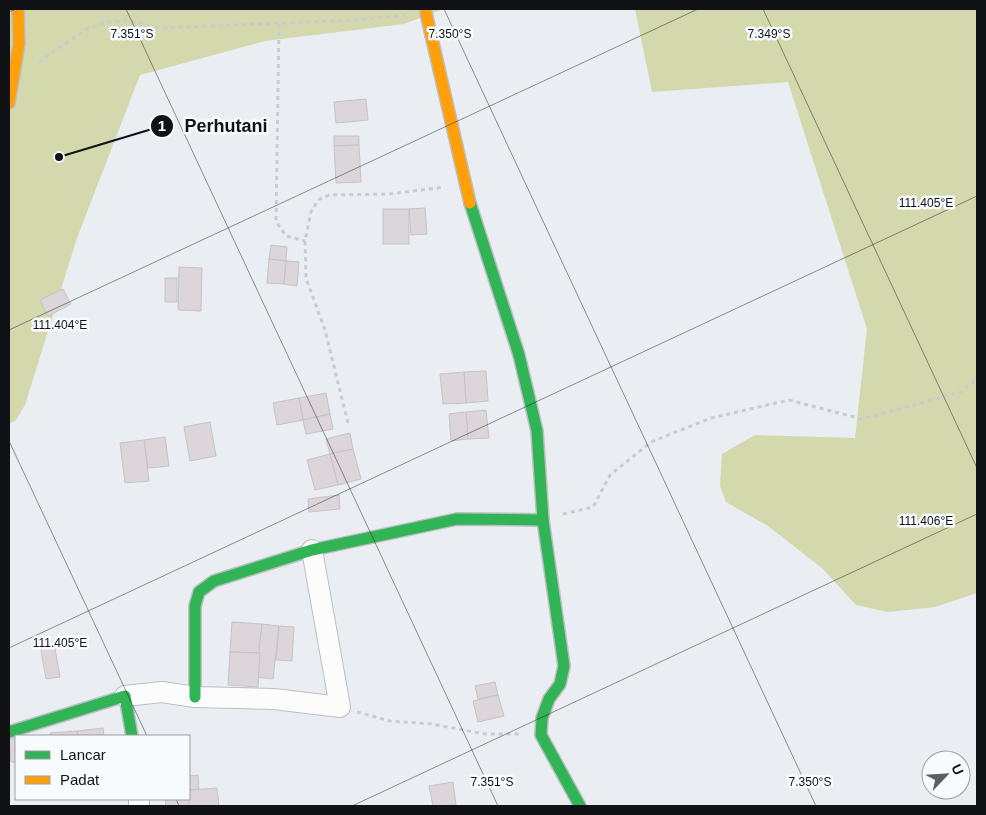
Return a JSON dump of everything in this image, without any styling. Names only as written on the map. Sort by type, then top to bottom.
[{"type":"street","points":[[9,103],[16,70],[20,22],[18,9]]},
{"type":"street","points":[[426,13],[464,184],[519,355],[535,422],[543,520],[564,666],[560,684],[550,699],[542,718],[541,735],[580,806]]},
{"type":"street","points":[[195,696],[195,606],[199,592],[214,581],[312,550],[457,519],[543,520]]},
{"type":"street","points":[[9,732],[125,696],[162,692],[195,696],[274,699],[340,707],[312,550]]},
{"type":"street","points":[[125,696],[132,735]]},
{"type":"path","points":[[38,63],[85,30],[103,23],[124,20],[161,28],[210,24],[279,24],[426,13]]},
{"type":"path","points":[[279,24],[276,221],[286,236],[305,241]]},
{"type":"path","points":[[348,423],[325,330],[306,278],[305,241],[311,212],[318,200],[329,195],[389,194],[464,184]]},
{"type":"path","points":[[543,520],[593,507],[610,475],[651,442],[711,418],[789,400],[862,419],[960,392],[977,380]]},
{"type":"path","points":[[340,707],[390,721],[432,724],[485,734],[541,735]]},
{"type":"green space","points":[[9,9],[443,9],[404,24],[265,41],[140,75],[77,238],[25,405],[16,420],[9,424]]},
{"type":"green space","points":[[635,9],[977,9],[977,593],[935,607],[888,612],[856,605],[822,568],[768,526],[726,502],[720,486],[722,454],[755,435],[855,438],[867,329],[788,82],[652,92]]},
{"type":"building","points":[[366,99],[368,120],[336,123],[334,102]]},
{"type":"building","points":[[334,136],[359,136],[359,145],[334,146]]},
{"type":"building","points":[[359,145],[361,182],[336,183],[334,146]]},
{"type":"building","points":[[425,208],[427,234],[411,235],[409,209]]},
{"type":"building","points":[[383,209],[409,209],[409,244],[383,244]]},
{"type":"building","points":[[271,245],[287,247],[286,261],[269,259]]},
{"type":"building","points":[[269,259],[286,261],[284,284],[267,283]]},
{"type":"building","points":[[286,261],[299,262],[297,286],[284,284]]},
{"type":"building","points":[[179,267],[202,268],[201,311],[178,310]]},
{"type":"building","points":[[165,278],[177,278],[177,302],[165,302]]},
{"type":"building","points":[[63,289],[71,304],[48,316],[40,300]]},
{"type":"building","points":[[486,371],[488,401],[466,403],[464,372]]},
{"type":"building","points":[[464,372],[466,403],[443,404],[440,374]]},
{"type":"building","points":[[326,393],[330,414],[303,420],[299,398]]},
{"type":"building","points":[[299,398],[303,420],[277,425],[273,403]]},
{"type":"building","points":[[486,410],[489,438],[468,439],[466,412]]},
{"type":"building","points":[[466,412],[468,439],[451,441],[449,414]]},
{"type":"building","points":[[330,414],[333,429],[306,434],[303,420]]},
{"type":"building","points":[[210,422],[216,456],[190,461],[184,427]]},
{"type":"building","points":[[350,433],[353,449],[330,454],[326,439]]},
{"type":"building","points":[[165,437],[169,466],[148,468],[144,440]]},
{"type":"building","points":[[144,440],[149,481],[125,483],[120,443]]},
{"type":"building","points":[[353,449],[361,479],[338,485],[330,454]]},
{"type":"building","points":[[330,454],[338,485],[315,490],[307,460]]},
{"type":"building","points":[[339,495],[340,509],[309,512],[308,499]]},
{"type":"building","points":[[232,622],[262,624],[260,653],[230,652]]},
{"type":"building","points":[[262,624],[279,626],[273,679],[256,677]]},
{"type":"building","points":[[279,626],[294,627],[292,661],[276,660]]},
{"type":"building","points":[[54,643],[60,677],[46,679],[40,645]]},
{"type":"building","points":[[230,652],[260,653],[258,687],[228,685]]},
{"type":"building","points":[[495,682],[498,695],[478,699],[475,686]]},
{"type":"building","points":[[498,695],[504,716],[478,722],[473,701]]},
{"type":"building","points":[[103,728],[104,735],[78,735],[77,731]]},
{"type":"building","points":[[77,731],[78,735],[50,735],[50,733]]},
{"type":"building","points":[[15,736],[15,762],[11,762],[9,737]]},
{"type":"building","points":[[198,775],[199,790],[190,790],[190,776]]},
{"type":"building","points":[[453,782],[456,805],[433,806],[429,786]]},
{"type":"building","points":[[217,788],[219,806],[189,806],[190,790]]},
{"type":"building","points":[[165,800],[189,800],[189,806],[166,806]]},
{"type":"traffic: fast","points":[[470,203],[519,355],[537,431],[543,520],[564,666],[560,684],[549,699],[542,718],[541,735],[580,806]]},
{"type":"traffic: fast","points":[[195,697],[195,606],[199,592],[214,581],[312,550],[457,519],[543,520]]},
{"type":"traffic: fast","points":[[9,732],[125,696],[132,735]]},
{"type":"traffic: slow","points":[[9,103],[19,44],[18,9]]},
{"type":"traffic: slow","points":[[426,13],[470,203]]},
{"type":"place","name":"Perhutani","points":[[59,157]]}]
